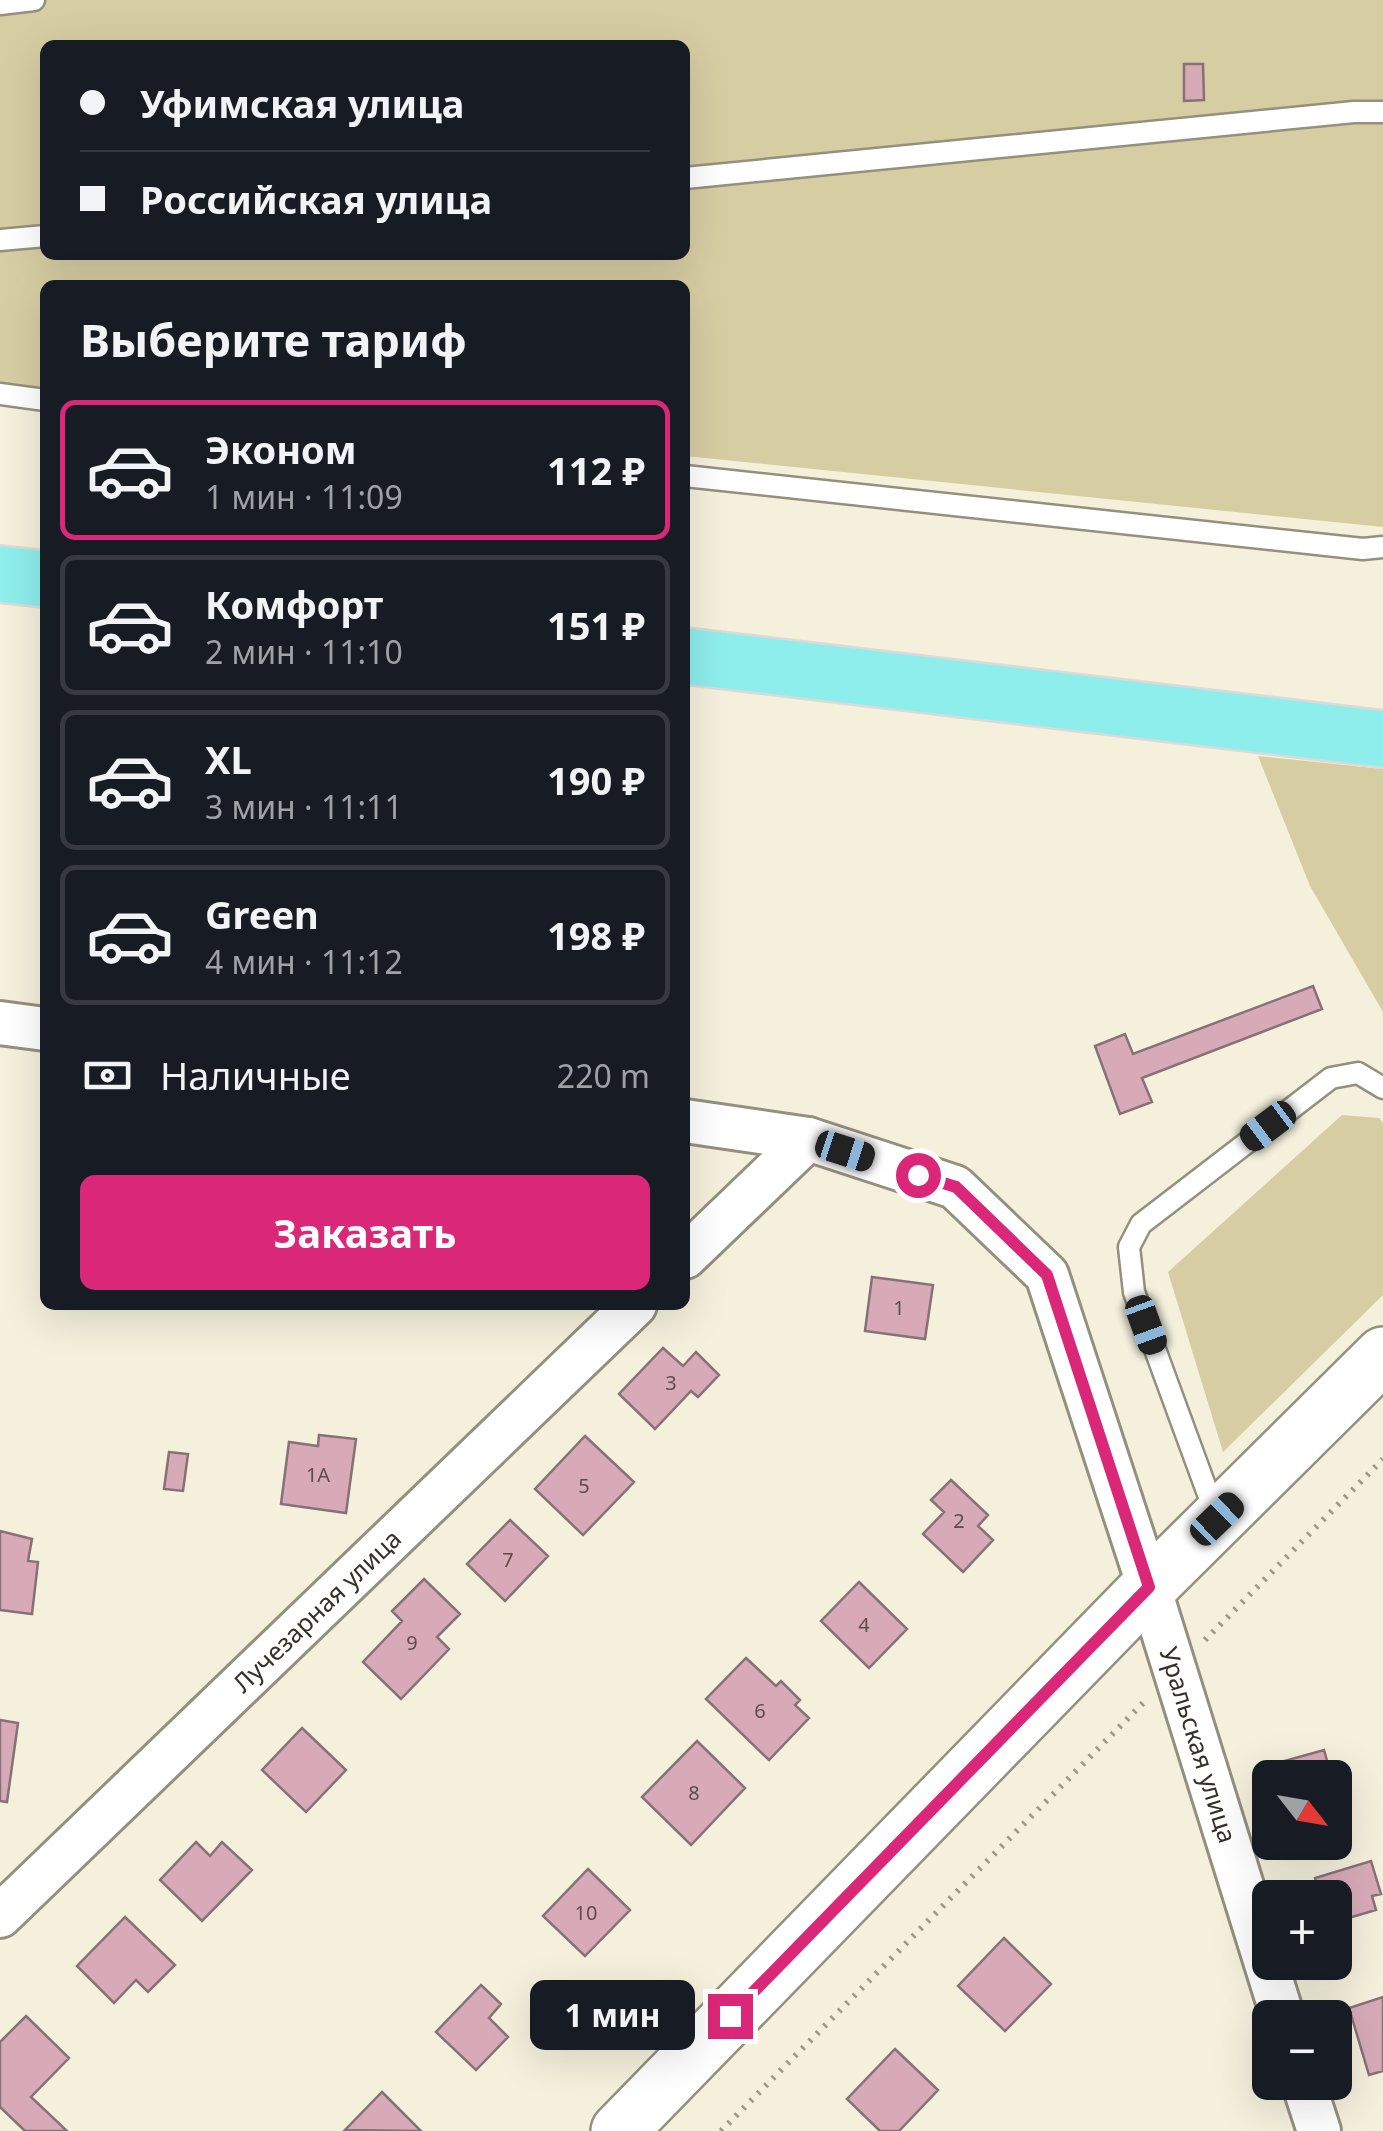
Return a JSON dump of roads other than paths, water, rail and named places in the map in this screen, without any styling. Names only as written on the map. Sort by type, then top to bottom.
[{"type":"main road","points":[[0,574],[40,578]]},
{"type":"main road","points":[[690,657],[1383,740]]},
{"type":"main road","points":[[619,2131],[1149,1587],[1383,1355]]},
{"type":"street","points":[[0,1023],[40,1028]]},
{"type":"street","name":"Уральская улица","points":[[690,1123],[808,1139],[956,1187],[1047,1275],[1277,2000]]},
{"type":"street","points":[[690,1252],[808,1139]]},
{"type":"street","name":"Лучезарная улица","points":[[0,1916],[630,1310]]},
{"type":"street","points":[[1309,2100],[1318,2131]]},
{"type":"lane","points":[[0,4],[34,0]]},
{"type":"lane","points":[[690,178],[1383,112]]},
{"type":"lane","points":[[0,240],[40,236]]},
{"type":"lane","points":[[0,394],[40,399]]},
{"type":"lane","points":[[690,477],[1323,545],[1363,549],[1383,546]]},
{"type":"lane","points":[[1217,1519],[1134,1292],[1129,1247],[1142,1224],[1331,1078],[1358,1073],[1383,1088]]}]
